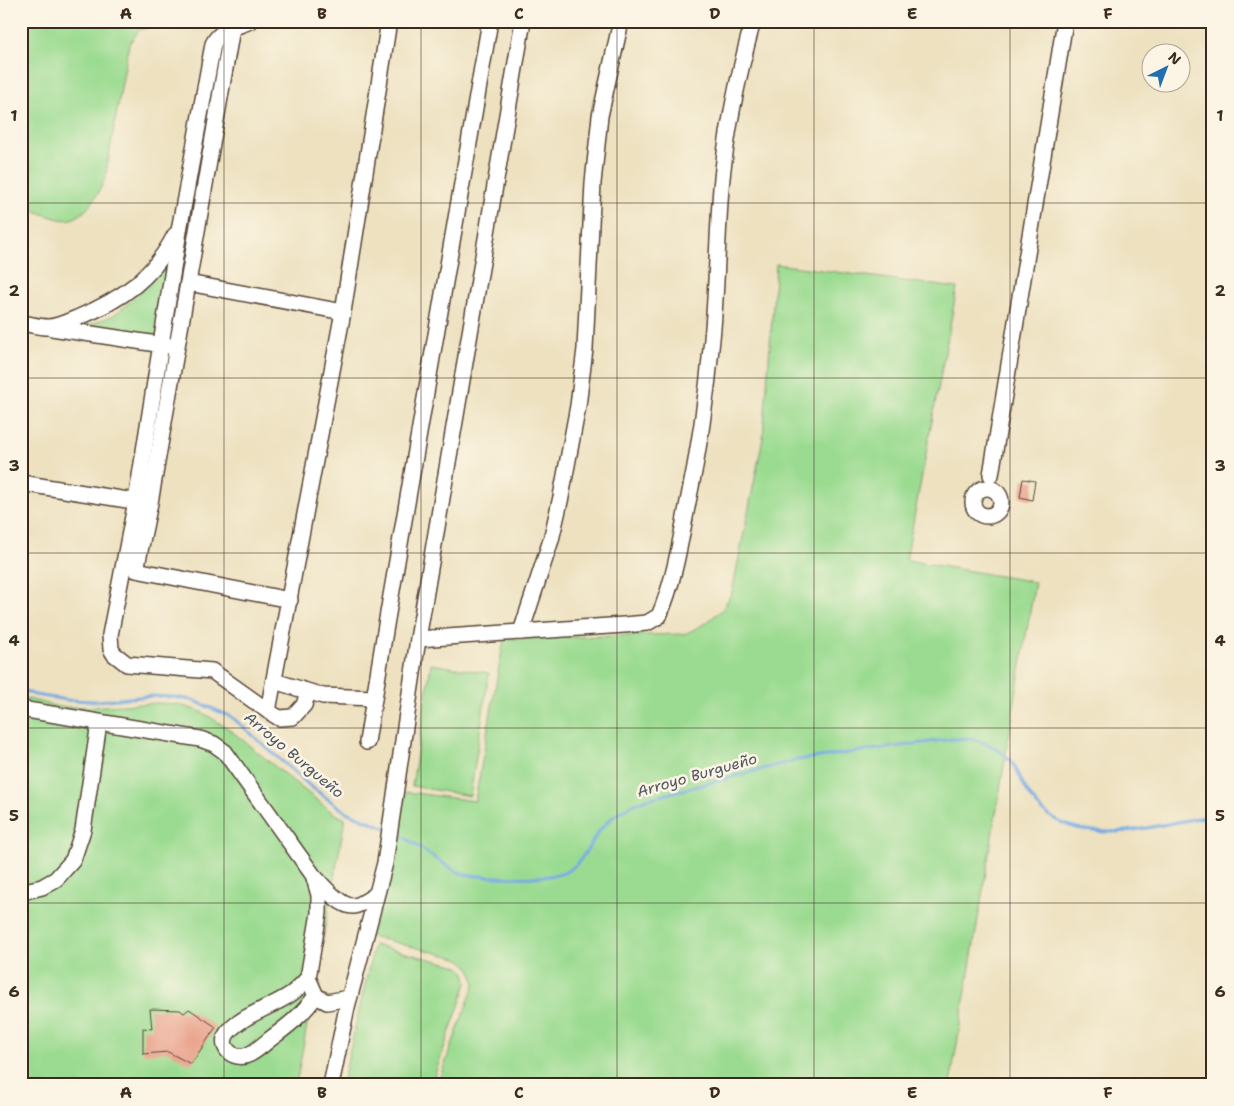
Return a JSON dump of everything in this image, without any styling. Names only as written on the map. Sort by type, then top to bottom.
[{"type":"street","points":[[250,21],[216,36],[213,44],[180,225],[169,346],[143,502],[136,570],[290,600]]},
{"type":"street","points":[[268,711],[343,312],[389,21]]},
{"type":"street","points":[[367,742],[490,21]]},
{"type":"street","points":[[331,1085],[349,998],[385,862],[418,638],[524,21]]},
{"type":"street","points":[[522,632],[551,540],[578,406],[585,349],[593,183],[600,116],[621,21]]},
{"type":"street","points":[[418,638],[647,623],[659,616],[679,546],[704,417],[712,338],[721,187],[738,78],[753,21]]},
{"type":"street","points":[[991,475],[997,493],[1000,496],[1001,505],[996,513],[988,516],[979,514],[974,506],[974,498],[991,475],[1065,21]]},
{"type":"street","points":[[169,346],[188,283],[232,28]]},
{"type":"street","points":[[48,327],[66,322],[107,305],[133,288],[152,270],[180,225]]},
{"type":"street","points":[[188,283],[343,312]]},
{"type":"street","points":[[21,323],[169,346]]},
{"type":"street","points":[[21,482],[143,502]]},
{"type":"street","points":[[980,491],[989,489],[997,493]]},
{"type":"street","points":[[143,502],[110,635],[111,649],[114,654],[127,664],[212,671],[279,718],[293,717],[304,704],[308,692]]},
{"type":"street","points":[[274,681],[323,696],[374,698]]},
{"type":"street","points":[[21,709],[200,739],[214,744],[225,752],[313,875],[330,893],[349,905],[367,927]]},
{"type":"street","points":[[21,892],[42,887],[56,879],[73,860],[83,830],[99,723]]},
{"type":"street","points":[[313,875],[319,895],[319,913],[308,978],[316,996],[327,1002],[349,998]]},
{"type":"street","points":[[319,913],[349,905],[375,895]]},
{"type":"street","points":[[308,978],[292,993],[246,1018],[227,1033],[224,1043],[227,1050],[233,1056],[239,1057],[250,1054],[297,1020],[316,996]]},
{"type":"green space","points":[[21,21],[173,21],[139,30],[129,44],[105,178],[94,200],[88,207],[75,218],[68,220],[54,218],[21,206]]},
{"type":"green space","points":[[169,262],[157,336],[87,326],[114,315],[130,302]]},
{"type":"green space","points":[[776,264],[957,288],[906,560],[1035,582],[950,1085],[437,1085],[475,983],[471,971],[467,965],[457,958],[370,936],[392,868],[406,792],[475,801],[504,639],[685,634],[706,623],[723,609],[732,592],[763,438]]},
{"type":"green space","points":[[431,664],[489,673],[470,796],[412,786]]},
{"type":"green space","points":[[21,697],[59,707],[159,703],[180,705],[202,712],[229,729],[332,812],[345,819],[296,1085],[21,1085]]},
{"type":"green space","points":[[374,945],[454,965],[462,969],[465,974],[467,983],[431,1085],[342,1085]]},
{"type":"building","points":[[1023,479],[1035,481],[1032,500],[1020,497]]},
{"type":"building","points":[[150,1009],[180,1010],[184,1013],[189,1009],[216,1027],[191,1064],[168,1052],[143,1054],[143,1028],[152,1029]]},
{"type":"waterway","name":"Arroyo Burgueño","points":[[21,690],[35,695],[67,700],[96,701],[152,696],[192,700],[232,717],[310,786],[346,812],[386,828]]},
{"type":"waterway","name":"Arroyo Burgueño","points":[[394,832],[458,872],[495,877],[555,875],[564,873],[577,864],[600,830],[615,815],[644,800],[797,760],[952,739],[971,739],[983,742],[1005,755],[1038,806],[1056,820],[1070,826],[1094,831],[1128,831],[1213,816]]}]
